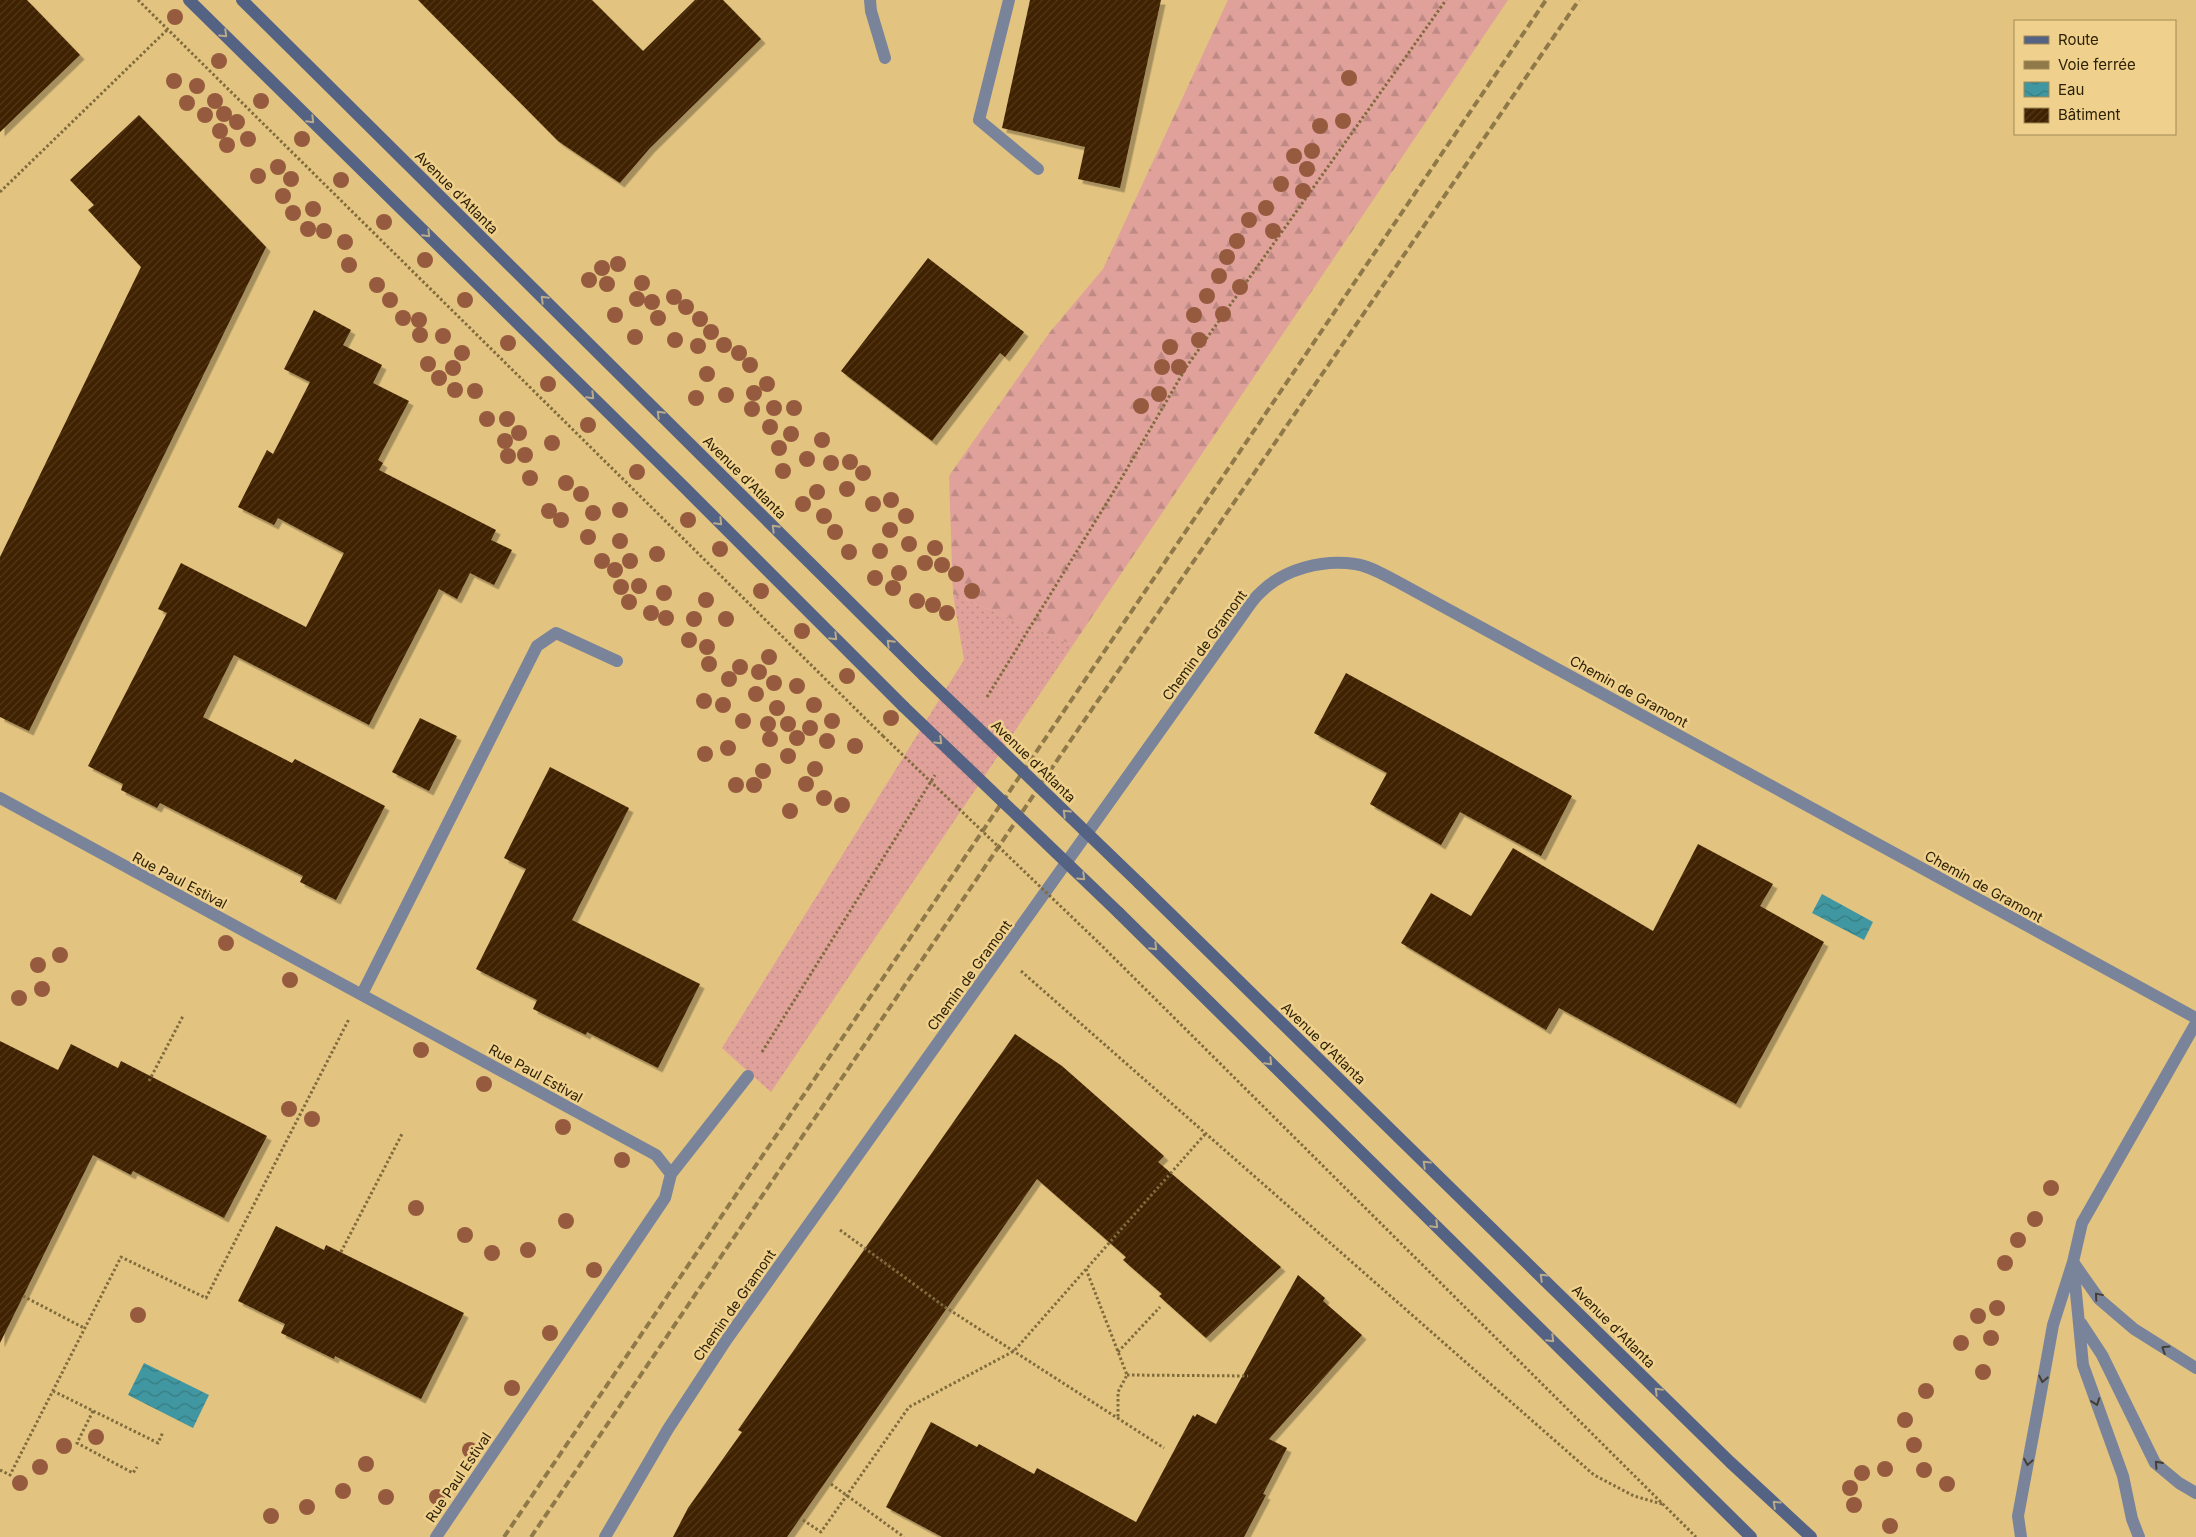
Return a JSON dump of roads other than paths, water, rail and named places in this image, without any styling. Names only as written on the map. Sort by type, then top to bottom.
[{"type":"main road","points":[[189,0],[684,487],[904,707],[1119,913],[1752,1537]]},
{"type":"main road","name":"Avenue d'Atlanta","points":[[242,0],[925,677],[1139,883],[1730,1462],[1811,1537]]},
{"type":"street","points":[[870,0],[871,11],[886,58]]},
{"type":"street","points":[[1009,0],[979,120],[1038,169]]},
{"type":"street","name":"Chemin de Gramont","points":[[605,1537],[695,1386],[1261,592],[1277,580],[1313,564],[1333,562],[1356,564],[1372,569],[1398,582],[2196,1018]]},
{"type":"street","points":[[362,994],[537,646],[556,633],[617,661]]},
{"type":"street","name":"Rue Paul Estival","points":[[0,798],[656,1156],[671,1174],[665,1198],[436,1537]]},
{"type":"street","points":[[2021,1537],[2018,1516],[2054,1325],[2073,1262],[2082,1223],[2196,1023]]},
{"type":"street","points":[[671,1174],[748,1076]]},
{"type":"street","points":[[2073,1262],[2083,1364],[2123,1476],[2132,1519],[2139,1537]]},
{"type":"street","points":[[2073,1262],[2099,1299],[2134,1329],[2196,1368]]},
{"type":"street","points":[[2080,1321],[2102,1355],[2155,1463],[2196,1493]]},
{"type":"water","points":[[1822,894],[1873,922],[1864,940],[1812,913]]},
{"type":"water","points":[[144,1363],[209,1395],[193,1428],[128,1395]]},
{"type":"railway","points":[[504,1537],[1546,0]]},
{"type":"railway","points":[[531,1537],[1075,734],[1579,0]]}]
